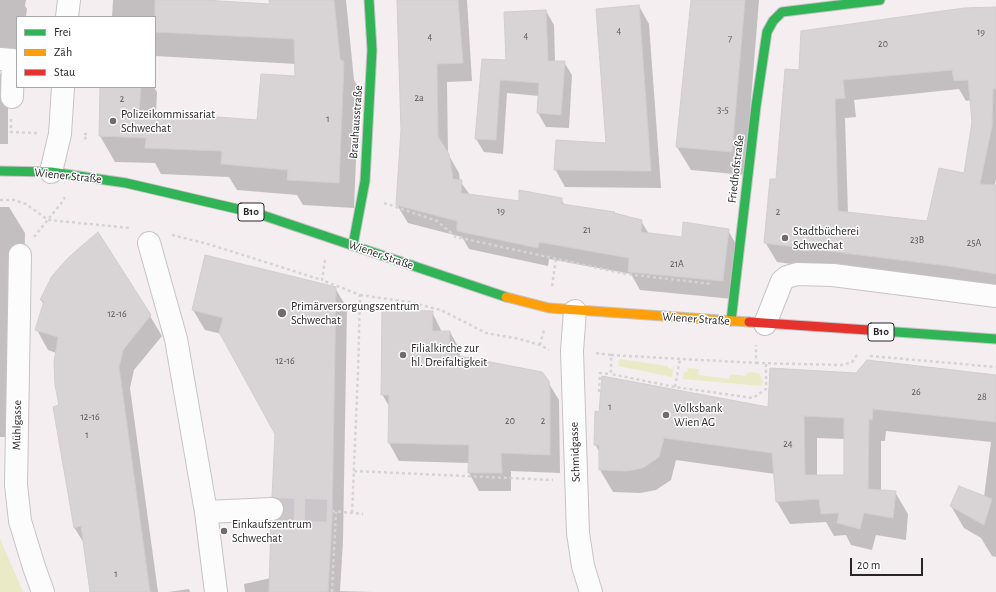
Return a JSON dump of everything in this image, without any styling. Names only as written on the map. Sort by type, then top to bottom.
[{"type":"main road","name":"Brauhausstraße","points":[[353,245],[365,180],[372,50],[369,0]]},
{"type":"main road","name":"Friedhofstraße","points":[[731,321],[734,284],[756,106],[767,32],[772,21],[782,12],[880,0]]},
{"type":"main road","name":"Wiener Straße","points":[[0,171],[51,172],[126,183],[259,214],[328,236],[496,295],[549,308],[760,324],[996,339]]},
{"type":"street","points":[[68,16],[69,0]]},
{"type":"street","points":[[0,59],[13,60],[12,97]]},
{"type":"street","points":[[51,172],[60,134],[63,88]]},
{"type":"street","points":[[149,243],[176,339],[206,512],[216,592]]},
{"type":"street","name":"Mühlgasse","points":[[20,255],[16,485],[20,521],[34,567],[44,592]]},
{"type":"street","points":[[760,324],[782,281],[787,277],[797,274],[833,275],[996,296]]},
{"type":"street","points":[[973,294],[996,304]]},
{"type":"street","name":"Schmidgasse","points":[[575,311],[572,351],[578,533],[584,566],[591,592]]},
{"type":"street","points":[[206,512],[272,509]]},
{"type":"path","points":[[362,198],[385,203],[437,221],[456,237],[626,274],[723,285],[734,284]]},
{"type":"path","points":[[0,200],[14,200],[26,204],[48,220],[132,228]]},
{"type":"path","points":[[171,235],[208,244],[322,280],[360,295],[352,514]]},
{"type":"path","points":[[322,280],[328,236]]},
{"type":"path","points":[[756,363],[760,324]]},
{"type":"path","points":[[610,355],[756,363],[842,365],[852,362],[857,355],[996,367]]},
{"type":"path","points":[[675,387],[680,359]]},
{"type":"path","points":[[598,396],[600,373],[611,374]]},
{"type":"path","points":[[354,472],[554,480]]},
{"type":"path","points":[[332,592],[334,511],[363,514]]},
{"type":"green space","points":[[619,359],[668,366],[668,368],[672,369],[674,366],[672,377],[618,366]]},
{"type":"green space","points":[[688,368],[699,369],[698,375],[729,379],[730,374],[745,376],[749,372],[759,373],[763,382],[761,386],[683,379],[684,372],[687,372]]},
{"type":"green space","points":[[0,539],[18,580],[23,592],[0,592]]},
{"type":"building","points":[[155,0],[203,0],[270,4],[269,0],[334,0],[340,59],[344,62],[339,183],[287,180],[288,170],[221,164],[222,151],[145,148],[146,138],[99,136],[100,88],[141,88],[139,111],[257,120],[261,74],[295,76],[294,39],[156,32]]},
{"type":"building","points":[[397,0],[458,0],[463,63],[437,64],[438,137],[449,154],[453,179],[462,180],[461,193],[519,201],[519,190],[562,198],[562,204],[615,212],[614,213],[642,220],[641,232],[682,237],[683,222],[729,229],[723,281],[628,272],[629,258],[539,242],[538,248],[457,231],[457,221],[396,205],[401,130]]},
{"type":"building","points":[[691,0],[745,0],[732,152],[676,147]]},
{"type":"building","points":[[639,5],[651,171],[554,170],[556,140],[606,143],[596,9]]},
{"type":"building","points":[[996,7],[996,89],[993,89],[992,126],[980,184],[996,185],[996,274],[948,266],[764,243],[770,179],[776,179],[785,69],[799,70],[801,31],[964,8]],"holes":[[[952,70],[954,81],[968,80],[972,122],[964,173],[939,168],[927,221],[838,211],[835,99],[845,98],[843,80]]]},
{"type":"building","points":[[546,10],[548,61],[565,61],[561,115],[537,113],[539,83],[500,80],[496,140],[475,139],[482,59],[506,60],[504,12]]},
{"type":"building","points":[[98,232],[151,315],[123,350],[119,367],[150,592],[90,592],[81,526],[74,528],[53,407],[59,405],[55,385],[54,362],[58,337],[35,330],[44,301],[40,300],[52,276],[69,257]]},
{"type":"building","points":[[205,255],[336,287],[332,521],[328,592],[269,592],[271,522],[279,519],[283,514],[284,509],[282,502],[278,498],[272,497],[275,434],[219,332],[223,318],[192,310]]},
{"type":"building","points":[[382,310],[433,311],[432,331],[450,331],[449,354],[542,372],[549,381],[550,389],[550,455],[501,453],[502,473],[468,473],[469,445],[388,443],[389,395],[381,395]]},
{"type":"building","points":[[867,360],[996,375],[996,422],[873,409],[872,420],[869,419],[868,489],[896,491],[893,518],[864,513],[860,529],[837,523],[839,513],[821,514],[819,499],[776,502],[772,453],[664,438],[659,457],[643,468],[627,471],[599,470],[599,445],[594,445],[595,411],[599,412],[602,376],[768,407],[770,368],[856,373]],"holes":[[[804,416],[844,418],[844,475],[805,475]]]},
{"type":"building","points":[[959,486],[992,499],[984,525],[950,506]]},
{"type":"tunnel","points":[[272,509],[332,511]]},
{"type":"traffic: fast","points":[[353,245],[365,181],[372,50],[369,0]]},
{"type":"traffic: fast","points":[[731,321],[756,106],[767,32],[773,21],[782,12],[880,0]]},
{"type":"traffic: fast","points":[[0,171],[51,172],[126,183],[259,214],[506,297]]},
{"type":"traffic: fast","points":[[868,330],[996,339]]},
{"type":"traffic: slow","points":[[506,297],[549,308],[749,322]]},
{"type":"traffic: jam","points":[[749,322],[868,330]]},
{"type":"place","name":"Polizeikommissariat Schwechat","points":[[113,121]]},
{"type":"place","name":"Stadtbücherei Schwechat","points":[[785,238]]},
{"type":"place","name":"Primärversorgungszentrum Schwechat","points":[[282,313]]},
{"type":"place","name":"Filialkirche zur hl. Dreifaltigkeit","points":[[403,355]]},
{"type":"place","name":"Volksbank Wien AG","points":[[666,415]]},
{"type":"place","name":"Einkaufszentrum Schwechat","points":[[224,531]]}]
